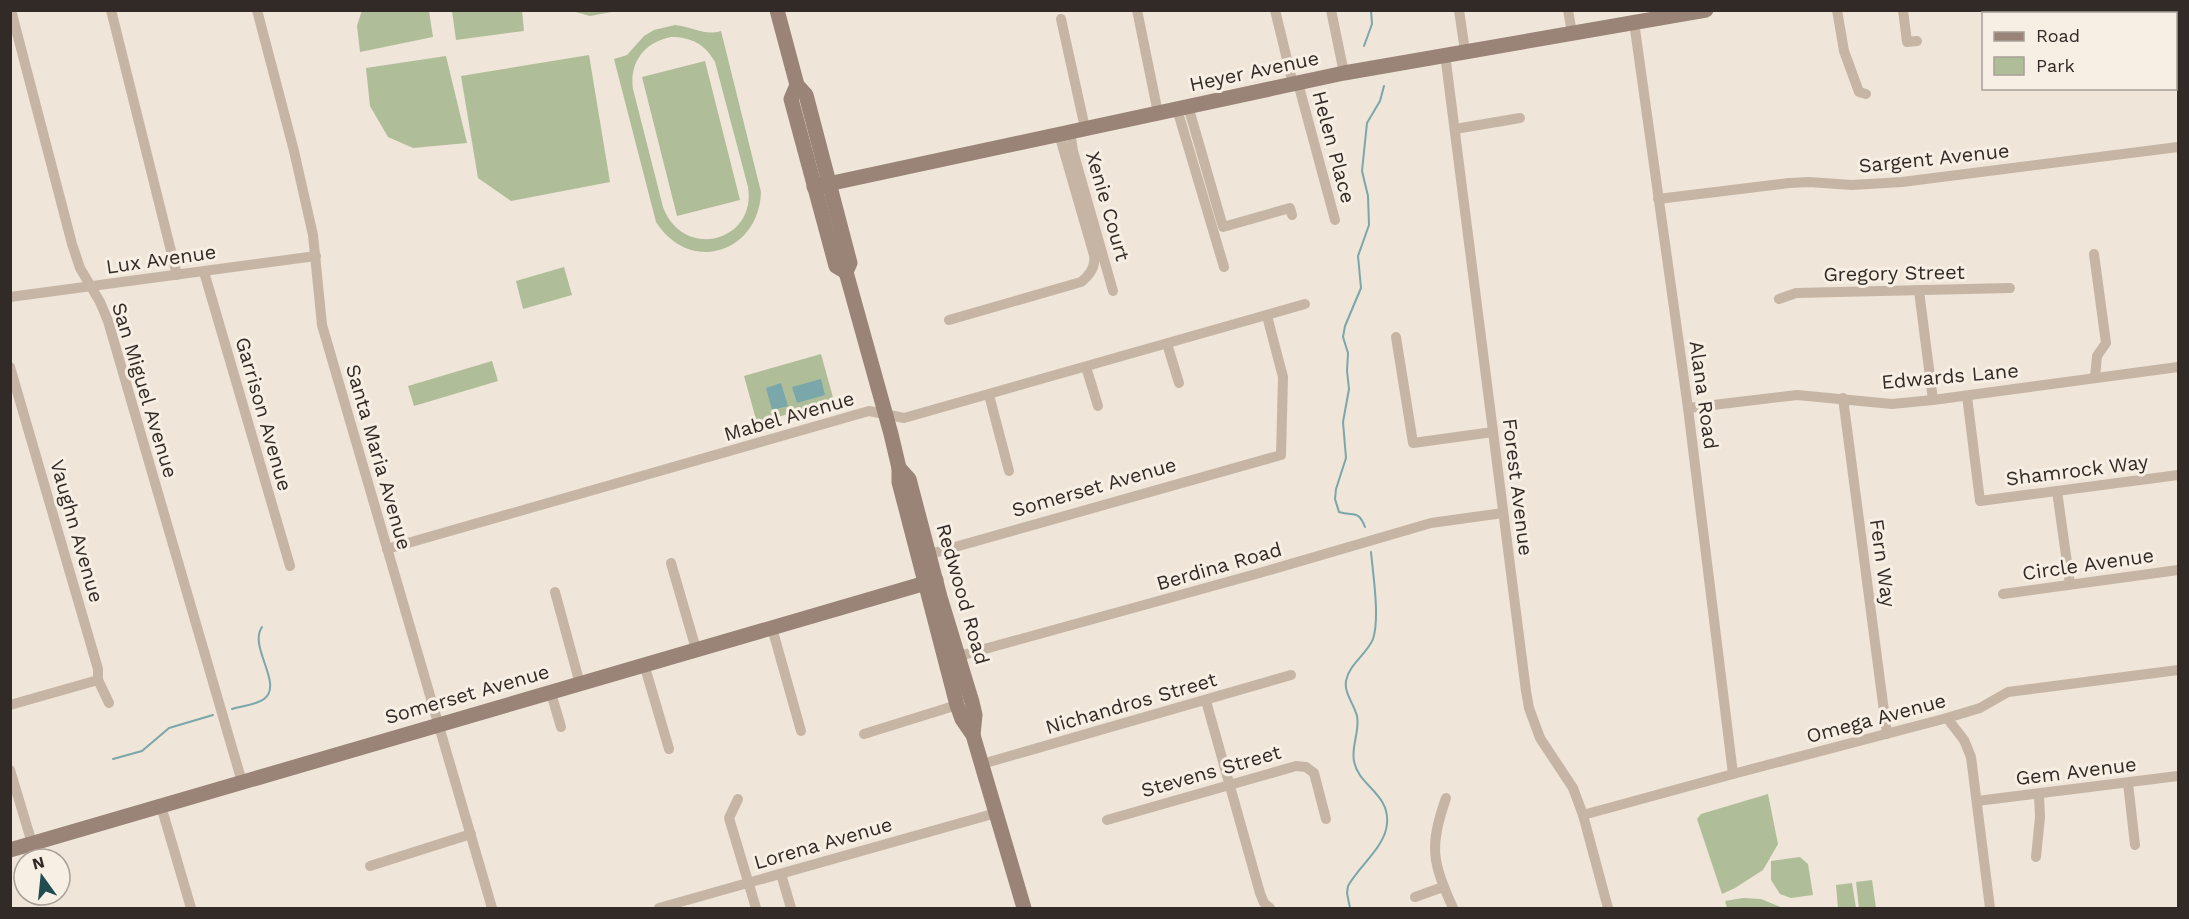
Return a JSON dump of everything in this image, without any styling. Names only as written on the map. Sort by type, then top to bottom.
[{"type":"street","name":"San Miguel Avenue","points":[[11,10],[72,244],[80,268],[100,302],[108,321],[242,782]]},
{"type":"street","points":[[111,10],[177,275]]},
{"type":"street","name":"Santa Maria Avenue","points":[[257,10],[294,151],[313,235],[322,325],[492,909]]},
{"type":"street","name":"Redwood Road","points":[[777,10],[797,85],[806,95],[821,185],[850,263],[846,272],[900,468],[909,479],[930,582],[952,658],[975,715],[973,735]]},
{"type":"street","points":[[1137,10],[1158,113]]},
{"type":"street","name":"Helen Place","points":[[1275,10],[1335,220]]},
{"type":"street","points":[[1331,10],[1344,73]]},
{"type":"street","points":[[1459,10],[1465,51]]},
{"type":"street","points":[[1568,10],[1572,33]]},
{"type":"street","name":"Heyer Avenue","points":[[821,185],[1344,73],[1572,33],[1636,18],[1706,10]]},
{"type":"street","points":[[1837,10],[1844,51],[1859,92],[1866,94]]},
{"type":"street","points":[[1903,10],[1907,42],[1917,41]]},
{"type":"street","name":"Alana Road","points":[[1636,18],[1658,199],[1688,408],[1733,774]]},
{"type":"street","points":[[950,320],[1081,282],[1091,272],[1095,261],[1071,131],[1066,41],[1061,19]]},
{"type":"street","points":[[1053,45],[1078,37]]},
{"type":"street","name":"Forest Avenue","points":[[1444,54],[1529,708],[1540,738],[1573,788],[1583,815],[1608,909]]},
{"type":"street","points":[[1183,108],[1223,226],[1290,208],[1292,215]]},
{"type":"street","points":[[1183,108],[1224,267]]},
{"type":"street","points":[[1455,129],[1520,118]]},
{"type":"street","name":"Xenie Court","points":[[1071,131],[1073,151],[1112,286],[1123,276]]},
{"type":"street","name":"Sargent Avenue","points":[[1658,199],[1790,183],[1852,185],[1902,182],[2178,147]]},
{"type":"street","points":[[2094,254],[2106,343],[2097,356],[2095,378]]},
{"type":"street","name":"Lux Avenue","points":[[10,297],[316,256]]},
{"type":"street","name":"Garrison Avenue","points":[[204,272],[290,566]]},
{"type":"street","name":"Gregory Street","points":[[1779,299],[1796,293],[2010,288]]},
{"type":"street","points":[[1919,291],[1933,400]]},
{"type":"street","name":"Mabel Avenue","points":[[387,549],[869,411],[906,417],[1305,304]]},
{"type":"street","name":"Somerset Avenue","points":[[924,556],[1281,455],[1283,377],[1267,316]]},
{"type":"street","points":[[1396,337],[1413,443],[1493,432]]},
{"type":"street","points":[[1167,344],[1179,383]]},
{"type":"street","name":"Vaughn Avenue","points":[[10,367],[98,669],[98,680],[109,704]]},
{"type":"street","points":[[1086,367],[1098,406]]},
{"type":"street","name":"Edwards Lane","points":[[1688,408],[1797,395],[1892,404],[2178,367]]},
{"type":"street","points":[[989,394],[1008,471]]},
{"type":"street","name":"Shamrock Way","points":[[1967,396],[1980,501],[2178,476]]},
{"type":"street","name":"Fern Way","points":[[1843,398],[1887,734]]},
{"type":"street","points":[[2057,491],[2070,584]]},
{"type":"street","name":"Berdina Road","points":[[952,658],[1431,523],[1503,513]]},
{"type":"street","points":[[671,563],[696,649]]},
{"type":"street","name":"Circle Avenue","points":[[2003,594],[2178,570]]},
{"type":"street","name":"Somerset Avenue","points":[[10,850],[930,582]]},
{"type":"street","points":[[555,591],[580,684]]},
{"type":"street","points":[[772,628],[801,731]]},
{"type":"street","name":"Redwood Road","points":[[952,658],[957,705],[962,719],[973,735],[1024,909]]},
{"type":"street","points":[[644,664],[669,749]]},
{"type":"street","name":"Omega Avenue","points":[[1583,815],[1947,718],[1980,708],[2008,692],[2178,670]]},
{"type":"street","name":"Nichandros Street","points":[[982,764],[1291,675]]},
{"type":"street","points":[[10,705],[98,680]]},
{"type":"street","points":[[551,693],[561,727]]},
{"type":"street","points":[[1206,701],[1260,893],[1264,903],[1270,909]]},
{"type":"street","points":[[864,734],[957,705]]},
{"type":"street","points":[[1947,718],[1958,731],[1970,753],[1990,909]]},
{"type":"street","name":"Stevens Street","points":[[1107,820],[1296,766],[1306,767],[1314,773],[1326,819]]},
{"type":"street","points":[[10,770],[33,843]]},
{"type":"street","name":"Gem Avenue","points":[[1977,801],[2178,776]]},
{"type":"street","points":[[2128,783],[2135,845]]},
{"type":"street","points":[[2036,857],[2040,817],[2039,795]]},
{"type":"street","points":[[1446,798],[1437,825],[1433,848],[1443,887],[1453,909]]},
{"type":"street","points":[[738,799],[729,818],[756,909]]},
{"type":"street","points":[[161,806],[191,909]]},
{"type":"street","name":"Lorena Avenue","points":[[659,909],[996,813]]},
{"type":"street","points":[[370,866],[471,834]]},
{"type":"street","points":[[781,874],[791,909]]},
{"type":"street","points":[[1415,897],[1443,887]]},
{"type":"green space","points":[[362,10],[429,11],[433,37],[360,52],[357,26]]},
{"type":"green space","points":[[617,10],[590,16],[572,11]]},
{"type":"green space","points":[[452,11],[522,11],[524,31],[456,40]]},
{"type":"green space","points":[[675,25],[704,32],[721,31],[761,192],[757,213],[749,230],[736,242],[720,250],[704,252],[686,248],[670,238],[656,222],[614,59],[627,55],[644,36],[654,30]],"holes":[[[678,37],[702,46],[715,62],[748,187],[748,206],[741,221],[730,232],[716,238],[701,239],[686,234],[673,224],[663,207],[633,89],[632,79],[636,62],[646,49],[654,43]]]},
{"type":"green space","points":[[589,55],[610,182],[511,201],[478,178],[461,76]]},
{"type":"green space","points":[[446,56],[467,143],[413,148],[388,137],[370,106],[366,68]]},
{"type":"green space","points":[[705,61],[740,200],[677,216],[642,77]]},
{"type":"green space","points":[[564,267],[572,295],[523,309],[516,281]]},
{"type":"green space","points":[[821,354],[834,401],[757,423],[744,376]]},
{"type":"green space","points":[[492,361],[498,381],[414,406],[408,386]]},
{"type":"green space","points":[[1768,794],[1778,844],[1763,870],[1722,894],[1697,819],[1701,814]]},
{"type":"green space","points":[[1800,857],[1808,864],[1813,895],[1791,898],[1780,894],[1771,880],[1771,861]]},
{"type":"green space","points":[[1872,880],[1876,908],[1859,908],[1856,882]]},
{"type":"green space","points":[[1852,883],[1856,908],[1838,908],[1836,885]]},
{"type":"green space","points":[[1743,898],[1761,899],[1783,908],[1727,908],[1725,901]]},
{"type":"water","points":[[821,379],[825,395],[797,403],[792,387]]},
{"type":"water","points":[[781,383],[788,406],[772,410],[766,388]]},
{"type":"waterway","points":[[1364,46],[1372,24],[1371,10]]},
{"type":"waterway","points":[[1365,527],[1358,516],[1339,512],[1335,499],[1346,458],[1343,422],[1349,389],[1348,353],[1343,337],[1345,326],[1361,288],[1358,256],[1369,225],[1368,196],[1362,171],[1367,123],[1380,101],[1384,86]]},
{"type":"waterway","points":[[1350,908],[1348,886],[1382,841],[1387,824],[1384,805],[1361,777],[1354,761],[1357,716],[1346,685],[1351,669],[1370,644],[1375,630],[1371,552]]},
{"type":"waterway","points":[[232,709],[261,701],[269,692],[270,684],[259,645],[262,627]]},
{"type":"waterway","points":[[113,759],[142,751],[169,728],[213,715]]}]
